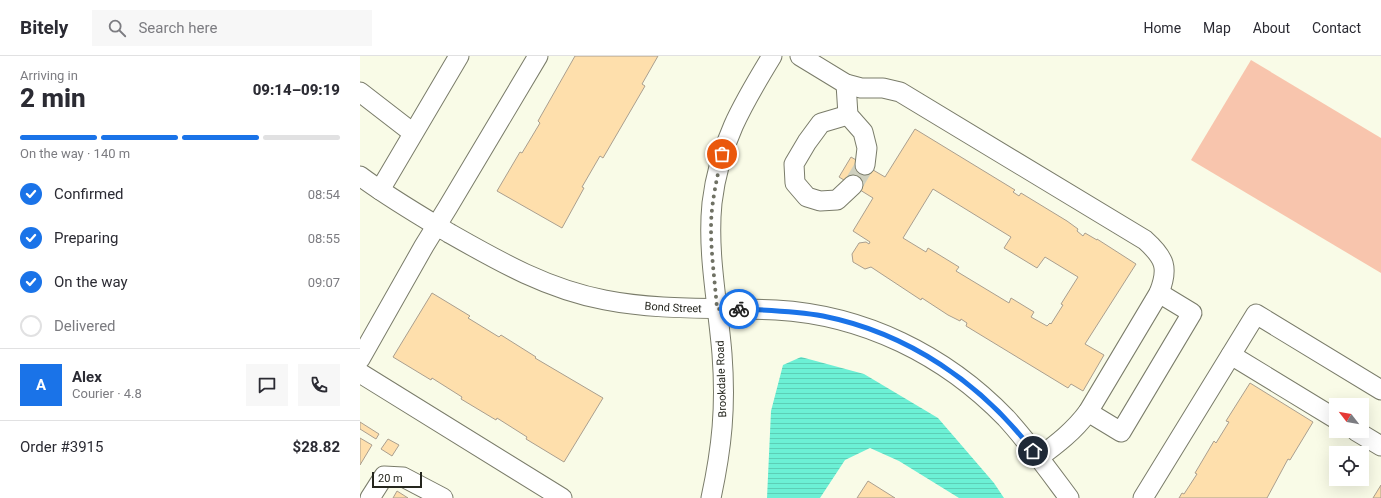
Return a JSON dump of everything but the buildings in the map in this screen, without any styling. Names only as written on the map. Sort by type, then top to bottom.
[{"type":"street","points":[[360,359],[424,245],[538,56]]},
{"type":"street","name":"Brookdale Road","points":[[710,498],[718,461],[724,411],[722,354],[711,234],[712,203],[722,154],[731,130],[742,107],[772,56]]},
{"type":"street","points":[[800,56],[846,84],[861,88],[883,88],[900,92],[1146,240],[1157,250],[1163,260],[1164,281],[1159,293],[1088,412],[1063,439],[1038,458]]},
{"type":"street","points":[[380,190],[457,57]]},
{"type":"street","points":[[846,84],[848,115],[863,132],[867,148],[865,165]]},
{"type":"street","points":[[360,92],[413,133]]},
{"type":"street","points":[[848,115],[821,123],[807,142],[794,164],[795,184],[807,198],[820,202],[837,200],[853,185]]},
{"type":"street","name":"Bond Street","points":[[360,176],[437,225],[513,269],[535,279],[581,294],[629,304],[717,309],[777,310],[824,316],[870,329],[892,338],[934,360],[960,377],[979,392],[1007,420],[1069,498]]},
{"type":"street","points":[[1088,412],[1122,432],[1192,313],[1159,293]]},
{"type":"street","points":[[1143,498],[1256,314],[1381,390]]},
{"type":"street","points":[[1231,355],[1329,415]]},
{"type":"street","points":[[360,373],[562,498]]},
{"type":"street","points":[[1368,438],[1381,446]]},
{"type":"street","points":[[370,498],[384,476],[403,477],[444,498]]},
{"type":"shaded area","points":[[1251,60],[1381,138],[1381,273],[1191,160]]},
{"type":"water","points":[[801,357],[864,374],[938,418],[994,483],[1004,498],[959,498],[899,461],[870,448],[845,460],[820,498],[767,498],[771,411],[783,365]]},
{"type":"tunnel","points":[[853,185],[865,165]]},
{"type":"way so far","points":[[722,154],[712,203],[711,227],[711,249],[717,309],[739,309]]},
{"type":"route","points":[[739,309],[777,310],[824,316],[870,329],[913,348],[960,377],[985,398],[1007,420],[1033,451]]}]
